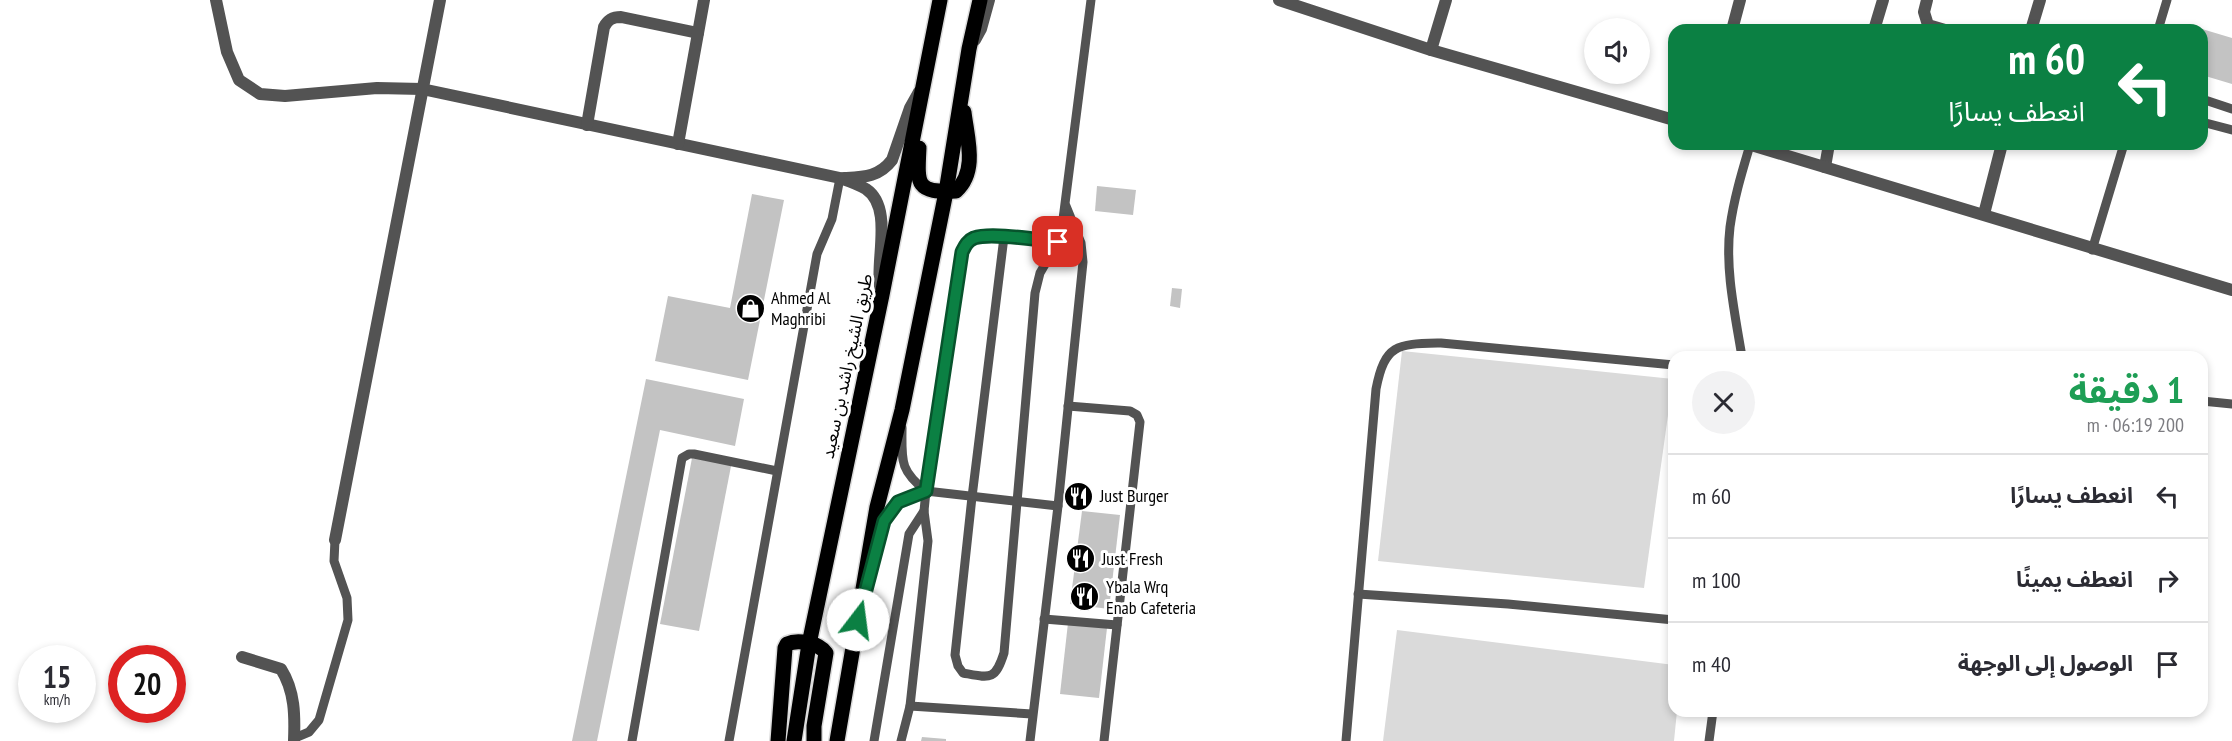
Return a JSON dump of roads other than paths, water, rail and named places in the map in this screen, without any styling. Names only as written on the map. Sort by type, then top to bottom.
[{"type":"main road","name":"طريق الشيخ راشد بن سعيد","points":[[794,741],[809,644],[882,295],[940,0]]},
{"type":"main road","points":[[837,741],[877,507],[902,411],[946,192],[969,49],[980,0]]},
{"type":"main road","points":[[923,86],[917,178],[923,187],[935,192],[946,192]]},
{"type":"main road","points":[[778,741],[785,648],[791,642],[824,649],[826,657],[814,726],[814,741]]},
{"type":"street","points":[[216,0],[227,52],[239,80],[260,94],[285,96],[377,88],[422,89],[840,178],[867,190],[880,206],[882,216],[879,270],[882,295]]},
{"type":"street","points":[[335,540],[440,0]]},
{"type":"street","points":[[678,144],[704,0]]},
{"type":"street","points":[[969,49],[981,28],[989,0]]},
{"type":"street","points":[[1279,0],[1431,50],[1668,118]]},
{"type":"street","points":[[1431,50],[1446,0]]},
{"type":"street","points":[[1734,24],[1740,0]]},
{"type":"street","points":[[1876,24],[1883,0]]},
{"type":"street","points":[[1927,0],[1924,12],[1928,24]]},
{"type":"street","points":[[2033,24],[2040,0]]},
{"type":"street","points":[[586,124],[607,21],[621,17],[698,33]]},
{"type":"street","points":[[840,178],[870,176],[888,166],[910,108],[923,86]]},
{"type":"street","points":[[1781,150],[1825,167],[1984,214],[2092,250],[2232,290]]},
{"type":"street","points":[[1825,167],[1828,150]]},
{"type":"street","points":[[1984,214],[2000,150]]},
{"type":"street","points":[[242,657],[282,669],[290,683],[295,739]]},
{"type":"lane","points":[[1004,237],[955,655],[963,673],[986,677],[999,670],[1004,653],[1035,293],[1044,262],[1058,242],[1066,206],[1091,0]]},
{"type":"lane","points":[[2160,24],[2167,0]]},
{"type":"lane","points":[[2208,101],[2232,108]]},
{"type":"lane","points":[[2208,124],[2232,130]]},
{"type":"lane","points":[[1741,351],[1729,261],[1730,228],[1737,186],[1747,150]]},
{"type":"lane","points":[[2092,250],[2122,150]]},
{"type":"lane","points":[[729,741],[817,254],[832,219],[840,178]]},
{"type":"lane","points":[[1030,741],[1058,506],[1083,262],[1082,243],[1066,206]]},
{"type":"lane","points":[[901,741],[910,706],[928,541],[924,511],[926,491],[962,252],[966,243],[975,238],[1004,237],[1058,242]]},
{"type":"lane","points":[[1346,741],[1376,389],[1380,368],[1390,352],[1406,343],[1441,343],[1668,364]]},
{"type":"lane","points":[[2208,402],[2232,404]]},
{"type":"lane","points":[[1068,406],[1130,411],[1137,415],[1140,422],[1104,741]]},
{"type":"lane","points":[[902,411],[902,449],[905,471],[926,491]]},
{"type":"lane","points":[[632,741],[682,458],[685,455],[694,454],[777,471]]},
{"type":"lane","points":[[858,620],[884,521],[898,502],[926,491],[1058,506]]},
{"type":"lane","points":[[874,741],[909,534],[924,511]]},
{"type":"lane","points":[[295,739],[309,732],[319,720],[348,620],[347,598],[334,561],[335,540]]},
{"type":"lane","points":[[1358,594],[1508,604],[1668,619]]},
{"type":"lane","points":[[1044,619],[1117,625]]},
{"type":"lane","points":[[910,706],[1032,714]]},
{"type":"lane","points":[[1709,741],[1712,717]]},
{"type":"place","name":"Ahmed Al Maghribi","points":[[750,308]]},
{"type":"place","name":"Just Burger","points":[[1079,496]]},
{"type":"place","name":"Just Fresh","points":[[1081,559]]},
{"type":"place","name":"Ybala Wrq Enab Cafeteria","points":[[1085,597]]}]
